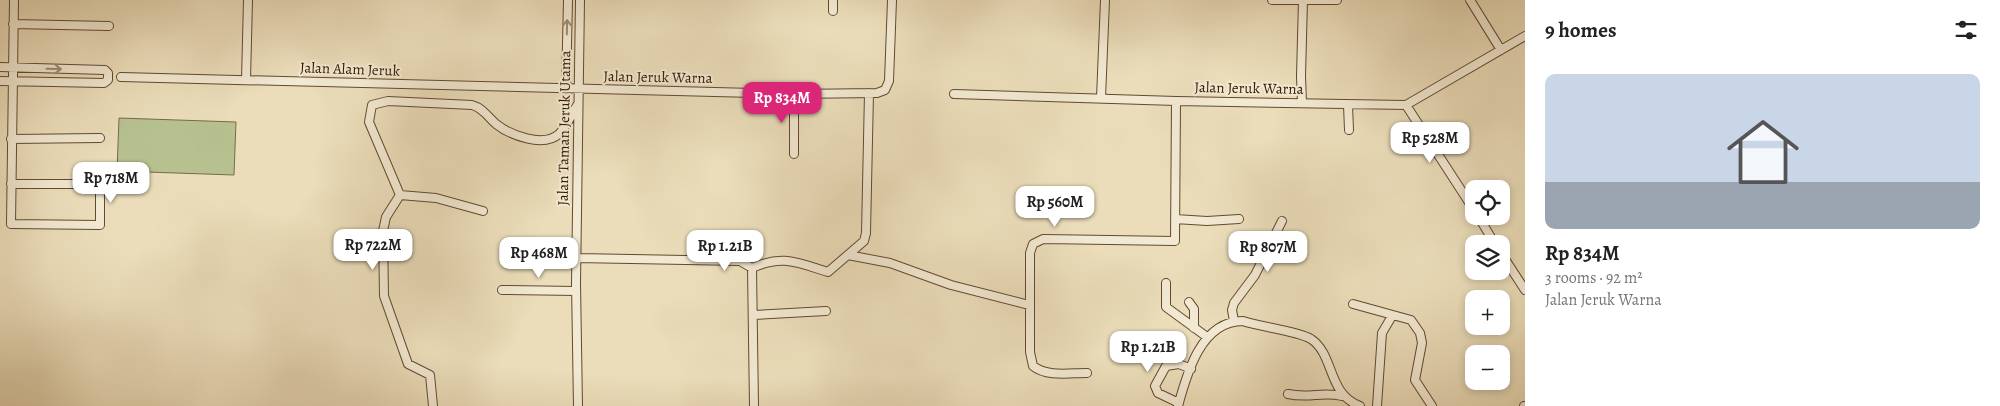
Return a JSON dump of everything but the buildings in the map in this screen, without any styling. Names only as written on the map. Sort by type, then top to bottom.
[{"type":"street","points":[[11,184],[100,184],[100,225],[11,224],[11,184],[11,138],[6,67],[13,24],[14,0]]},
{"type":"street","points":[[246,80],[248,0]]},
{"type":"street","name":"Jalan Taman Jeruk Utama","points":[[566,88],[568,0]]},
{"type":"street","name":"Jalan Taman Jeruk Utama","points":[[578,406],[576,291],[580,0]]},
{"type":"street","points":[[833,0],[833,11]]},
{"type":"street","name":"Jalan Jeruk Warna","points":[[578,89],[794,94],[877,93],[888,86],[892,0]]},
{"type":"street","points":[[1101,98],[1105,0]]},
{"type":"street","points":[[1272,0],[1337,0]]},
{"type":"street","points":[[1302,103],[1303,0]]},
{"type":"street","points":[[1470,0],[1501,50]]},
{"type":"street","points":[[13,24],[109,26]]},
{"type":"street","points":[[1465,196],[1406,105],[1525,36]]},
{"type":"street","points":[[6,67],[105,70],[108,73],[108,80],[104,83],[6,81]]},
{"type":"street","name":"Jalan Alam Jeruk","points":[[121,77],[578,89]]},
{"type":"street","points":[[752,268],[774,260],[786,259],[828,272],[864,241],[866,233],[869,93]]},
{"type":"street","points":[[794,94],[794,154]]},
{"type":"street","name":"Jalan Jeruk Warna","points":[[954,94],[1176,101],[1406,105]]},
{"type":"street","points":[[1087,373],[1053,373],[1039,371],[1032,366],[1029,305],[1030,253],[1034,244],[1043,239],[1175,241],[1176,101]]},
{"type":"street","points":[[400,195],[370,122],[372,105],[377,102],[472,104],[482,110],[499,126],[536,140],[548,139],[558,135],[578,104]]},
{"type":"street","points":[[1348,104],[1349,130]]},
{"type":"street","points":[[11,138],[100,138]]},
{"type":"street","points":[[400,195],[436,198],[483,211]]},
{"type":"street","points":[[400,195],[386,217],[383,231],[384,296],[408,364],[430,376],[433,406]]},
{"type":"street","points":[[1175,219],[1207,221],[1239,219]]},
{"type":"street","points":[[1234,321],[1232,310],[1234,303],[1255,275],[1282,221]]},
{"type":"street","points":[[848,255],[890,263],[951,285],[1029,305]]},
{"type":"street","points":[[577,258],[740,261],[752,268]]},
{"type":"street","points":[[1510,267],[1525,290]]},
{"type":"street","points":[[752,268],[754,406]]},
{"type":"street","points":[[1166,283],[1166,307],[1207,337]]},
{"type":"street","points":[[502,290],[576,291]]},
{"type":"street","points":[[1189,302],[1194,309],[1194,328]]},
{"type":"street","points":[[1353,304],[1411,320],[1420,333],[1422,343],[1415,380],[1432,406]]},
{"type":"street","points":[[754,315],[826,311]]},
{"type":"street","points":[[1377,406],[1382,333],[1392,316]]},
{"type":"street","points":[[1191,369],[1179,364],[1166,366],[1156,386],[1158,393],[1179,404],[1191,369],[1207,337],[1221,326],[1234,321],[1243,321],[1310,338],[1322,353],[1342,396]]},
{"type":"street","points":[[1288,394],[1306,397],[1323,393],[1342,396],[1360,406]]},
{"type":"green space","points":[[119,118],[236,122],[234,175],[117,171]]}]
